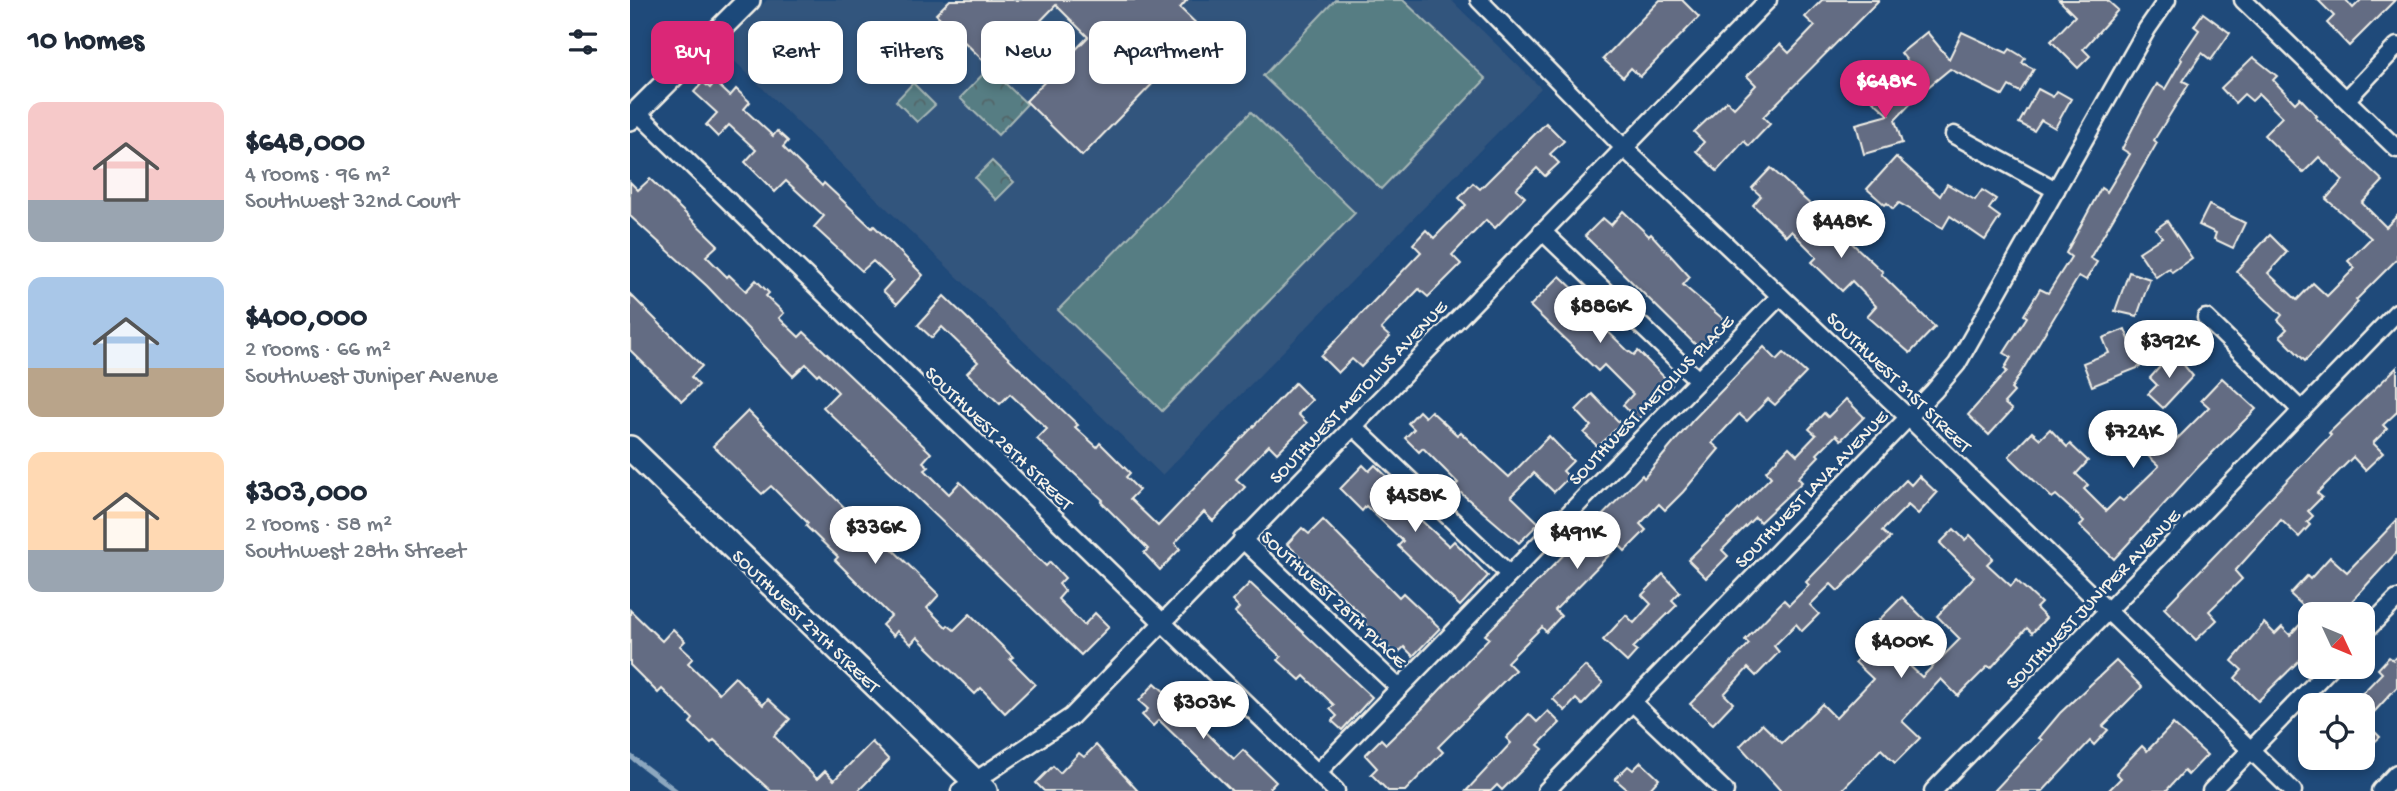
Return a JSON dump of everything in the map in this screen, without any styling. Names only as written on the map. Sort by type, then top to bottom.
[{"type":"main road","name":"SOUTHWEST 27TH STREET","points":[[630,448],[973,787]]},
{"type":"street","points":[[634,116],[749,0]]},
{"type":"street","name":"SOUTHWEST 31ST STREET","points":[[1479,0],[1624,148],[1908,417],[2293,791]]},
{"type":"street","name":"SOUTHWEST METOLIUS AVENUE","points":[[973,787],[1071,718],[1160,623],[1768,0]]},
{"type":"street","name":"SOUTHWEST LAVA AVENUE","points":[[1546,791],[1957,364],[2166,0]]},
{"type":"street","points":[[2243,0],[2397,149]]},
{"type":"street","points":[[2347,99],[2397,46]]},
{"type":"street","name":"SOUTHWEST 28TH STREET","points":[[634,116],[1336,791]]},
{"type":"street","points":[[1954,135],[2056,190]]},
{"type":"street","points":[[1542,231],[1698,380]]},
{"type":"street","name":"SOUTHWEST METOLIUS PLACE","points":[[1317,773],[1780,296]]},
{"type":"street","name":"SOUTHWEST JUNIPER AVENUE","points":[[1933,791],[2397,312]]},
{"type":"street","points":[[2206,318],[2302,411]]},
{"type":"street","points":[[1353,426],[1509,574]]},
{"type":"street","name":"SOUTHWEST 28TH PLACE","points":[[1242,539],[1399,688]]},
{"type":"street","points":[[2375,621],[2397,599]]},
{"type":"street","points":[[2211,791],[2319,679]]},
{"type":"street","points":[[1633,703],[1725,791]]},
{"type":"street","points":[[2380,791],[2397,774]]},
{"type":"shaded area","points":[[767,0],[1451,0],[1541,88],[1162,475],[758,84],[843,84],[843,21],[748,21],[748,74],[734,61],[734,33]]},
{"type":"green space","points":[[1335,0],[1403,0],[1486,79],[1381,189],[1263,76]]},
{"type":"green space","points":[[981,76],[981,84],[1006,84],[1027,104],[998,135],[960,98]]},
{"type":"green space","points":[[914,84],[935,105],[917,122],[896,101]]},
{"type":"green space","points":[[1251,112],[1355,213],[1162,411],[1058,310]]},
{"type":"green space","points":[[992,161],[1014,182],[996,200],[975,178]]},
{"type":"building","points":[[950,0],[1187,0],[1180,8],[1194,21],[1089,21],[1089,84],[1152,84],[1082,156],[1026,101],[1042,84],[1075,84],[1075,50],[1088,37],[1075,21],[1056,5],[1040,21],[981,21],[981,58],[967,44],[967,21],[943,21],[936,14]]},
{"type":"building","points":[[1660,0],[1682,0],[1699,17],[1640,77],[1631,68],[1623,77],[1603,59]]},
{"type":"building","points":[[1822,0],[1879,0],[1763,117],[1770,124],[1749,146],[1744,141],[1717,171],[1696,151],[1704,142],[1694,132],[1727,101],[1734,108],[1756,85],[1747,76],[1780,44],[1789,53],[1815,26],[1805,17]]},
{"type":"building","points":[[2059,0],[2107,0],[2118,10],[2083,49],[2090,56],[2078,68],[2051,41],[2075,16]]},
{"type":"building","points":[[2318,0],[2346,0],[2353,8],[2361,0],[2395,0],[2349,46],[2327,23],[2334,16]]},
{"type":"building","points":[[2203,13],[2230,33],[2211,60],[2202,53],[2183,81],[2189,84],[2154,140],[2157,143],[2090,258],[2097,262],[2086,280],[2079,276],[2011,389],[2014,392],[2004,403],[2012,410],[1989,435],[1968,415],[2007,371],[2004,369],[2011,357],[2004,353],[2027,317],[2024,315],[2040,289],[2048,293],[2071,257],[2066,253],[2101,188],[2107,192],[2130,154],[2122,149],[2142,110],[2157,84],[2165,89],[2182,60],[2180,58],[2199,30],[2194,26]]},
{"type":"building","points":[[1927,32],[1949,59],[1962,32],[2007,53],[2010,49],[2025,58],[2022,63],[2034,69],[2020,92],[2009,86],[2003,96],[1950,69],[1928,87],[1901,53]]},
{"type":"building","points":[[2253,57],[2277,76],[2273,80],[2295,103],[2300,98],[2317,116],[2315,117],[2383,181],[2362,203],[2386,227],[2397,216],[2397,259],[2356,300],[2358,302],[2305,361],[2280,336],[2287,329],[2278,320],[2282,315],[2236,271],[2270,235],[2287,252],[2268,273],[2297,300],[2313,283],[2327,296],[2355,268],[2348,261],[2371,238],[2326,199],[2343,180],[2319,157],[2303,173],[2264,135],[2282,117],[2259,94],[2252,101],[2244,94],[2235,103],[2221,88]]},
{"type":"building","points":[[1892,79],[1915,99],[1895,120],[1902,143],[1864,154],[1856,124],[1889,115],[1873,101]]},
{"type":"building","points":[[701,84],[710,88],[717,84],[730,96],[736,89],[750,102],[744,109],[773,136],[777,131],[788,141],[783,147],[822,186],[824,183],[872,228],[874,226],[923,275],[897,304],[883,291],[893,280],[873,261],[862,271],[814,227],[824,216],[786,181],[775,192],[745,162],[756,150],[729,125],[718,137],[706,125],[717,113],[694,92]]},
{"type":"building","points":[[2038,89],[2053,97],[2057,91],[2071,99],[2055,128],[2041,120],[2034,131],[2019,123]]},
{"type":"building","points":[[1546,123],[1564,141],[1550,154],[1559,163],[1545,176],[1537,168],[1516,189],[1525,197],[1495,228],[1486,220],[1452,255],[1461,264],[1428,297],[1419,289],[1381,329],[1390,337],[1361,367],[1352,359],[1338,373],[1321,356],[1421,252],[1413,244],[1426,230],[1434,238],[1466,205],[1459,198],[1473,183],[1480,189]]},
{"type":"building","points":[[1896,157],[1940,196],[1947,184],[1975,200],[1982,190],[1996,199],[1989,209],[2000,217],[1985,240],[1950,216],[1943,228],[1899,203],[1893,209],[1887,203],[1885,205],[1867,189]]},
{"type":"building","points":[[1771,168],[1883,272],[1881,274],[1935,327],[1910,353],[1867,316],[1876,306],[1852,281],[1842,291],[1812,262],[1817,257],[1791,231],[1786,236],[1753,205],[1761,196],[1752,188]]},
{"type":"building","points":[[650,179],[718,245],[706,256],[727,277],[729,275],[746,291],[756,280],[769,293],[766,296],[784,313],[779,318],[799,337],[804,332],[931,453],[923,462],[929,467],[925,470],[949,494],[960,482],[1046,566],[1050,562],[1065,578],[1059,584],[1065,591],[1058,599],[1084,625],[1095,613],[1109,627],[1081,655],[823,407],[838,392],[819,373],[817,375],[806,364],[793,376],[707,286],[630,216],[630,182],[638,190]]},
{"type":"building","points":[[2209,205],[2245,223],[2233,248],[2214,239],[2216,233],[2199,225]]},
{"type":"building","points":[[1623,211],[1649,236],[1651,234],[1690,277],[1683,285],[1729,324],[1702,351],[1585,236],[1603,218],[1611,225]]},
{"type":"building","points":[[2167,221],[2192,258],[2172,272],[2169,268],[2156,277],[2139,252],[2162,237],[2156,229]]},
{"type":"building","points":[[2129,272],[2150,279],[2137,316],[2115,311]]},
{"type":"building","points":[[1560,276],[1603,317],[1598,322],[1627,350],[1634,355],[1638,351],[1672,385],[1637,420],[1623,405],[1633,394],[1604,365],[1598,371],[1530,306]]},
{"type":"building","points":[[630,294],[702,366],[691,377],[699,385],[682,401],[630,350]]},
{"type":"building","points":[[944,296],[1078,425],[1075,427],[1097,447],[1100,443],[1130,473],[1126,477],[1139,490],[1130,499],[1158,526],[1295,383],[1312,400],[1298,414],[1307,423],[1277,453],[1269,445],[1236,479],[1245,487],[1213,521],[1204,512],[1175,543],[1180,549],[1160,570],[1144,553],[1148,549],[1101,502],[1103,500],[1037,439],[1047,429],[1010,394],[1000,404],[967,373],[978,362],[942,327],[932,338],[918,325]]},
{"type":"building","points":[[2125,329],[2140,367],[2092,386],[2083,363],[2109,353],[2103,338]]},
{"type":"building","points":[[1764,347],[1777,360],[1784,353],[1806,373],[1775,405],[1768,399],[1747,421],[1739,414],[1712,443],[1719,449],[1683,492],[1665,510],[1659,504],[1640,524],[1646,530],[1625,551],[1619,545],[1555,610],[1561,616],[1546,632],[1542,627],[1507,662],[1515,670],[1438,747],[1443,752],[1405,791],[1388,791],[1371,774],[1377,768],[1365,755],[1381,739],[1386,744],[1421,710],[1489,638],[1485,635],[1642,475],[1644,478],[1693,420]]},
{"type":"building","points":[[2173,352],[2193,376],[2163,408],[2148,394],[2157,385],[2150,378]]},
{"type":"building","points":[[2397,367],[2397,412],[2383,425],[2387,429],[2373,443],[2383,453],[2365,470],[2353,457],[2317,493],[2322,497],[2308,511],[2313,516],[2307,522],[2310,525],[2299,537],[2281,520],[2235,571],[2242,579],[2209,611],[2217,620],[2196,640],[2164,608],[2331,435],[2329,433]]},
{"type":"building","points":[[2222,378],[2256,409],[2200,465],[2114,559],[2080,526],[2084,521],[2056,495],[2052,498],[2009,456],[2032,432],[2040,439],[2050,429],[2067,447],[2070,444],[2088,461],[2076,474],[2088,485],[2084,489],[2106,511],[2119,498],[2123,501],[2159,466],[2145,453],[2156,442],[2160,446],[2166,440],[2172,444],[2209,407],[2201,400]]},
{"type":"building","points":[[1592,394],[1621,424],[1598,447],[1584,433],[1591,426],[1576,410]]},
{"type":"building","points":[[1846,399],[1864,417],[1841,440],[1836,435],[1798,478],[1802,482],[1760,522],[1755,517],[1722,550],[1728,556],[1706,578],[1688,560],[1771,477],[1766,471],[1789,447],[1797,455],[1816,435],[1809,429],[1824,413],[1828,417]]},
{"type":"building","points":[[748,411],[871,534],[874,531],[939,595],[927,608],[946,627],[948,625],[954,630],[970,614],[1013,657],[1010,659],[1035,684],[1005,713],[981,688],[975,694],[917,637],[911,644],[897,631],[893,636],[882,625],[891,616],[835,560],[838,557],[806,526],[808,523],[771,486],[762,494],[713,446]]},
{"type":"building","points":[[1419,411],[1425,417],[1431,411],[1457,435],[1460,432],[1509,477],[1549,436],[1573,461],[1563,471],[1569,477],[1554,492],[1534,473],[1511,496],[1539,523],[1519,543],[1454,487],[1458,483],[1423,448],[1419,452],[1405,438],[1414,429],[1408,423]]},
{"type":"building","points":[[1363,465],[1369,471],[1375,465],[1416,505],[1411,511],[1449,546],[1454,541],[1488,576],[1460,606],[1398,546],[1403,541],[1366,506],[1362,511],[1340,489]]},
{"type":"building","points":[[1919,476],[1937,493],[1918,514],[1908,505],[1882,531],[1890,538],[1838,591],[1831,584],[1810,605],[1819,614],[1802,631],[1796,624],[1774,646],[1779,652],[1756,676],[1748,668],[1724,694],[1733,703],[1713,724],[1690,704],[1749,644],[1745,640],[1784,600],[1789,605],[1809,585],[1806,582],[1906,480],[1911,485]]},
{"type":"building","points":[[1323,520],[1399,597],[1403,593],[1440,628],[1413,656],[1404,647],[1396,655],[1362,621],[1365,618],[1287,544],[1302,528],[1309,534]]},
{"type":"building","points":[[2397,520],[2397,552],[2351,602],[2299,602],[2290,594],[2307,576],[2310,579],[2330,557],[2347,572]]},
{"type":"building","points":[[1954,529],[1965,540],[1970,535],[1993,558],[1987,564],[2011,586],[2016,580],[2041,603],[2036,608],[2046,618],[2032,633],[2027,628],[1991,668],[1988,666],[1958,696],[1941,679],[1902,721],[1920,738],[1895,763],[1881,749],[1841,791],[1781,791],[1740,746],[1762,724],[1782,743],[1822,704],[1836,718],[1873,679],[1855,662],[1887,628],[1879,620],[1902,597],[1931,626],[1900,657],[1922,677],[1960,639],[1937,616],[1974,577],[1940,543]]},
{"type":"building","points":[[1663,574],[1680,592],[1672,600],[1677,605],[1633,648],[1637,651],[1627,662],[1603,640],[1626,615],[1634,623],[1651,604],[1642,595]]},
{"type":"building","points":[[1250,583],[1372,697],[1342,730],[1332,721],[1337,716],[1330,709],[1334,705],[1304,676],[1300,680],[1278,660],[1281,657],[1235,613],[1239,608],[1232,601]]},
{"type":"building","points":[[630,610],[662,641],[673,629],[685,641],[680,646],[693,658],[688,663],[719,693],[735,677],[763,705],[768,699],[790,719],[774,736],[817,779],[825,771],[834,780],[872,742],[889,760],[858,791],[771,791],[714,740],[711,743],[690,723],[693,719],[662,689],[658,693],[630,665]]},
{"type":"building","points":[[2264,623],[2275,634],[2282,627],[2290,635],[2298,627],[2298,662],[2258,701],[2235,678],[2242,670],[2232,661]]},
{"type":"building","points":[[2397,656],[2397,687],[2375,711],[2375,693],[2363,693],[2382,673],[2378,669],[2389,657],[2393,660]]},
{"type":"building","points":[[2116,661],[2142,687],[2103,726],[2108,730],[2094,745],[2090,741],[2043,791],[1994,791],[2042,740],[2039,738],[2060,713]]},
{"type":"building","points":[[1585,666],[1603,683],[1582,705],[1576,699],[1565,711],[1553,699]]},
{"type":"building","points":[[1155,683],[1170,697],[1178,688],[1209,717],[1200,726],[1220,746],[1234,759],[1243,750],[1276,782],[1267,791],[1232,791],[1159,720],[1153,726],[1142,715],[1148,709],[1139,701]]},
{"type":"building","points":[[1548,711],[1560,723],[1538,745],[1543,749],[1502,790],[1497,785],[1491,791],[1466,791],[1511,743],[1506,738],[1529,714],[1537,722]]},
{"type":"building","points":[[2173,724],[2207,755],[2188,775],[2184,771],[2166,791],[2108,791],[2121,778],[2116,773],[2142,746],[2147,751]]},
{"type":"building","points":[[1096,745],[1138,791],[1044,791],[1036,783],[1053,766],[1060,773],[1079,753],[1084,757]]},
{"type":"building","points":[[1641,762],[1659,779],[1648,791],[1629,791],[1615,779],[1628,766],[1633,770]]},
{"type":"waterway","points":[[630,756],[676,791]]}]
